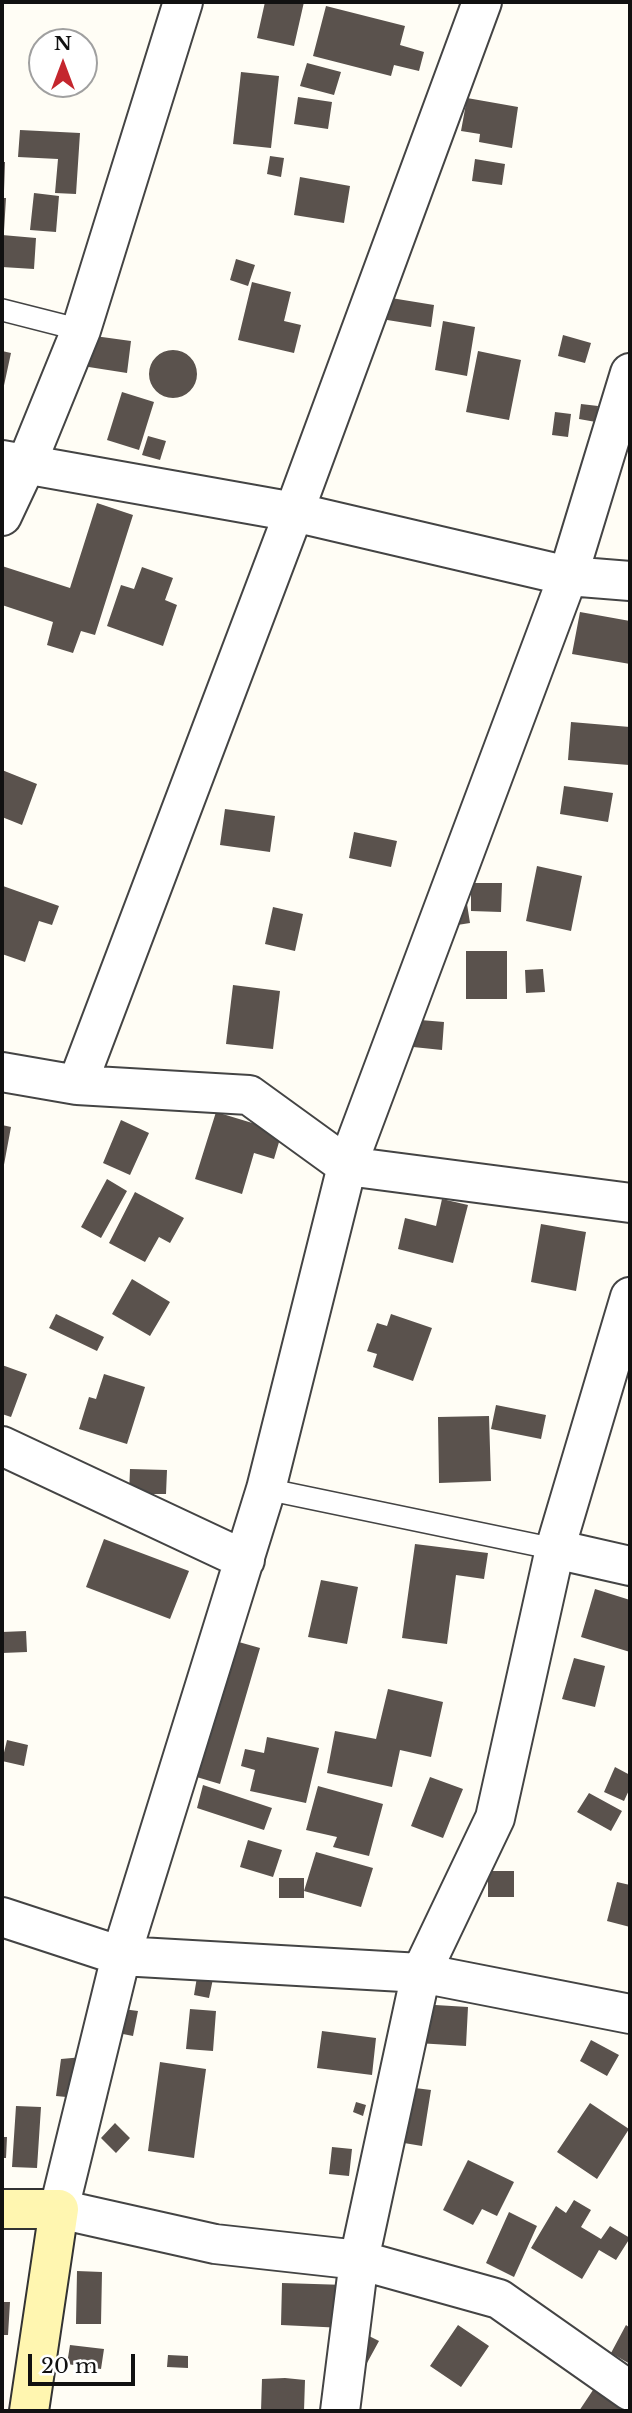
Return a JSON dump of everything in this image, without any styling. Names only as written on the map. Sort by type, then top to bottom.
[{"type":"street","points":[[2,516],[14,462],[81,330],[183,2]]},
{"type":"street","points":[[77,1085],[294,512],[482,2]]},
{"type":"street","points":[[29,2411],[60,2209],[121,1956],[266,1489],[347,1166],[568,576],[630,373]]},
{"type":"street","points":[[14,462],[294,512],[568,576],[630,581]]},
{"type":"street","points":[[2,1072],[77,1085],[249,1095],[347,1166],[630,1203]]},
{"type":"street","points":[[340,2411],[359,2260],[421,1973],[495,1818],[555,1549],[630,1297]]},
{"type":"street","points":[[2,1446],[245,1560]]},
{"type":"street","points":[[555,1549],[630,1566]]},
{"type":"street","points":[[2,1917],[121,1956],[421,1973],[630,2014]]},
{"type":"street","points":[[2,2209],[60,2209],[215,2244],[359,2260],[499,2299],[630,2391]]},
{"type":"lane","points":[[2,310],[81,330]]},
{"type":"lane","points":[[266,1489],[555,1549]]},
{"type":"building","points":[[265,2],[304,2],[294,46],[257,38]]},
{"type":"building","points":[[326,6],[405,26],[400,45],[424,52],[419,71],[394,65],[391,76],[313,56]]},
{"type":"building","points":[[307,63],[341,72],[334,95],[300,86]]},
{"type":"building","points":[[241,72],[279,76],[271,148],[233,144]]},
{"type":"building","points":[[298,97],[332,102],[328,129],[294,124]]},
{"type":"building","points":[[467,98],[518,107],[512,148],[479,142],[480,134],[461,131]]},
{"type":"building","points":[[20,130],[80,133],[76,194],[55,193],[58,159],[18,157]]},
{"type":"building","points":[[270,156],[284,158],[281,177],[267,174]]},
{"type":"building","points":[[475,159],[505,164],[502,185],[472,181]]},
{"type":"building","points":[[2,162],[5,162],[4,191],[2,191]]},
{"type":"building","points":[[300,177],[350,186],[344,223],[294,215]]},
{"type":"building","points":[[34,193],[59,196],[56,232],[30,230]]},
{"type":"building","points":[[2,198],[6,198],[4,231],[2,231]]},
{"type":"building","points":[[2,235],[36,238],[34,269],[2,267]]},
{"type":"building","points":[[236,259],[255,265],[248,286],[230,280]]},
{"type":"building","points":[[252,282],[291,292],[284,321],[301,325],[294,353],[238,340]]},
{"type":"building","points":[[385,297],[434,305],[431,327],[381,319]]},
{"type":"building","points":[[443,321],[475,327],[467,376],[435,370]]},
{"type":"building","points":[[80,334],[131,341],[127,373],[76,365]]},
{"type":"building","points":[[563,335],[591,343],[585,363],[558,356]]},
{"type":"building","points":[[173,350],[190,357],[197,374],[190,391],[173,398],[156,391],[149,374],[156,357]]},
{"type":"building","points":[[2,351],[11,353],[3,390],[2,390]]},
{"type":"building","points":[[478,351],[521,360],[509,420],[466,412]]},
{"type":"building","points":[[122,392],[154,402],[139,450],[107,440]]},
{"type":"building","points":[[581,404],[598,406],[596,422],[579,419]]},
{"type":"building","points":[[555,412],[571,414],[568,437],[552,435]]},
{"type":"building","points":[[148,436],[166,441],[160,460],[142,455]]},
{"type":"building","points":[[97,503],[133,515],[95,635],[81,631],[73,653],[47,645],[53,622],[2,605],[2,566],[70,588]]},
{"type":"building","points":[[142,567],[173,578],[165,600],[177,605],[163,646],[107,626],[121,585],[134,589]]},
{"type":"building","points":[[580,612],[630,621],[630,664],[572,654]]},
{"type":"building","points":[[571,722],[630,727],[629,765],[568,760]]},
{"type":"building","points":[[2,770],[37,784],[22,825],[2,817]]},
{"type":"building","points":[[564,786],[613,793],[608,822],[560,814]]},
{"type":"building","points":[[225,809],[275,816],[270,852],[220,845]]},
{"type":"building","points":[[354,832],[397,841],[391,867],[349,858]]},
{"type":"building","points":[[537,866],[582,876],[571,931],[526,921]]},
{"type":"building","points":[[471,883],[502,883],[501,912],[471,911]]},
{"type":"building","points":[[3,886],[59,906],[52,925],[39,921],[25,962],[2,954]]},
{"type":"building","points":[[467,904],[470,923],[451,926],[448,907]]},
{"type":"building","points":[[273,907],[303,914],[295,951],[265,944]]},
{"type":"building","points":[[466,951],[507,951],[507,999],[466,999]]},
{"type":"building","points":[[543,969],[545,992],[526,993],[525,970]]},
{"type":"building","points":[[233,985],[280,991],[273,1049],[226,1044]]},
{"type":"building","points":[[397,1018],[444,1022],[442,1050],[394,1045]]},
{"type":"building","points":[[216,1112],[282,1132],[274,1159],[254,1153],[242,1194],[195,1179]]},
{"type":"building","points":[[121,1120],[149,1133],[130,1175],[103,1163]]},
{"type":"building","points":[[2,1125],[11,1127],[3,1170],[2,1170]]},
{"type":"building","points":[[107,1179],[127,1191],[101,1238],[81,1227]]},
{"type":"building","points":[[135,1192],[184,1218],[170,1243],[159,1237],[145,1262],[109,1243]]},
{"type":"building","points":[[442,1199],[468,1205],[453,1263],[398,1249],[405,1218],[436,1226]]},
{"type":"building","points":[[541,1224],[586,1232],[576,1291],[531,1282]]},
{"type":"building","points":[[132,1279],[170,1302],[150,1336],[112,1314]]},
{"type":"building","points":[[56,1314],[104,1337],[97,1351],[49,1328]]},
{"type":"building","points":[[391,1314],[432,1328],[413,1381],[373,1367],[377,1354],[367,1351],[377,1323],[387,1326]]},
{"type":"building","points":[[2,1365],[27,1374],[11,1417],[2,1414]]},
{"type":"building","points":[[104,1374],[145,1387],[127,1444],[79,1429],[89,1397],[96,1399]]},
{"type":"building","points":[[496,1405],[546,1415],[541,1439],[491,1429]]},
{"type":"building","points":[[489,1416],[491,1481],[439,1483],[438,1417]]},
{"type":"building","points":[[130,1469],[167,1470],[166,1494],[129,1494]]},
{"type":"building","points":[[104,1539],[189,1571],[170,1619],[86,1587]]},
{"type":"building","points":[[415,1544],[488,1553],[484,1579],[456,1575],[447,1644],[402,1638]]},
{"type":"building","points":[[321,1580],[358,1587],[347,1644],[308,1637]]},
{"type":"building","points":[[595,1589],[630,1600],[630,1652],[581,1637]]},
{"type":"building","points":[[26,1631],[27,1652],[2,1653],[2,1632]]},
{"type":"building","points":[[221,1637],[260,1648],[220,1784],[180,1772]]},
{"type":"building","points":[[574,1658],[605,1666],[595,1707],[562,1699]]},
{"type":"building","points":[[388,1689],[443,1702],[431,1757],[400,1750],[392,1787],[327,1773],[335,1731],[376,1739]]},
{"type":"building","points":[[267,1737],[319,1748],[306,1803],[250,1791],[255,1770],[241,1766],[245,1749],[264,1753]]},
{"type":"building","points":[[7,1740],[28,1745],[24,1766],[2,1761]]},
{"type":"building","points":[[615,1767],[630,1775],[630,1788],[624,1801],[604,1792]]},
{"type":"building","points":[[430,1777],[463,1789],[443,1838],[411,1826]]},
{"type":"building","points":[[203,1785],[272,1808],[264,1830],[197,1808]]},
{"type":"building","points":[[318,1786],[383,1804],[369,1856],[333,1847],[337,1837],[306,1830]]},
{"type":"building","points":[[589,1793],[622,1811],[611,1831],[577,1812]]},
{"type":"building","points":[[248,1840],[282,1850],[273,1877],[240,1867]]},
{"type":"building","points":[[316,1852],[373,1868],[361,1907],[304,1891]]},
{"type":"building","points":[[488,1871],[514,1871],[514,1897],[488,1897]]},
{"type":"building","points":[[279,1878],[304,1878],[304,1898],[279,1898]]},
{"type":"building","points":[[617,1882],[630,1885],[630,1927],[607,1921]]},
{"type":"building","points":[[198,1971],[214,1974],[209,1998],[194,1995]]},
{"type":"building","points":[[419,2004],[468,2007],[466,2046],[417,2043]]},
{"type":"building","points":[[123,2009],[138,2011],[133,2036],[118,2033]]},
{"type":"building","points":[[190,2009],[216,2011],[213,2051],[186,2049]]},
{"type":"building","points":[[322,2031],[376,2038],[372,2075],[317,2068]]},
{"type":"building","points":[[591,2040],[619,2055],[607,2076],[580,2061]]},
{"type":"building","points":[[83,2057],[111,2065],[107,2101],[56,2096],[61,2059]]},
{"type":"building","points":[[160,2062],[206,2069],[194,2158],[148,2151]]},
{"type":"building","points":[[399,2086],[431,2090],[422,2146],[392,2141]]},
{"type":"building","points":[[356,2102],[366,2105],[363,2116],[353,2112]]},
{"type":"building","points":[[590,2103],[629,2129],[597,2179],[557,2152]]},
{"type":"building","points":[[16,2106],[41,2107],[37,2168],[12,2167]]},
{"type":"building","points":[[115,2123],[130,2138],[116,2153],[101,2138]]},
{"type":"building","points":[[2,2137],[7,2137],[6,2158],[2,2158]]},
{"type":"building","points":[[332,2147],[352,2149],[349,2176],[329,2174]]},
{"type":"building","points":[[468,2160],[514,2182],[497,2216],[482,2209],[473,2225],[443,2210]]},
{"type":"building","points":[[574,2200],[591,2210],[581,2227],[601,2239],[610,2226],[630,2238],[616,2260],[599,2250],[582,2279],[531,2248],[556,2206],[566,2213]]},
{"type":"building","points":[[509,2212],[537,2226],[514,2277],[486,2263]]},
{"type":"building","points":[[77,2271],[102,2272],[101,2324],[76,2324]]},
{"type":"building","points":[[282,2283],[346,2285],[344,2328],[281,2325]]},
{"type":"building","points":[[2,2302],[10,2302],[8,2335],[2,2335]]},
{"type":"building","points":[[458,2325],[489,2346],[461,2387],[430,2366]]},
{"type":"building","points":[[626,2325],[630,2328],[630,2364],[611,2353]]},
{"type":"building","points":[[363,2333],[379,2341],[367,2363],[351,2354]]},
{"type":"building","points":[[70,2345],[104,2349],[101,2369],[67,2364]]},
{"type":"building","points":[[168,2355],[188,2356],[188,2368],[167,2367]]},
{"type":"building","points":[[601,2378],[630,2403],[625,2411],[579,2411]]},
{"type":"building","points":[[262,2379],[305,2380],[304,2411],[261,2411]]}]
